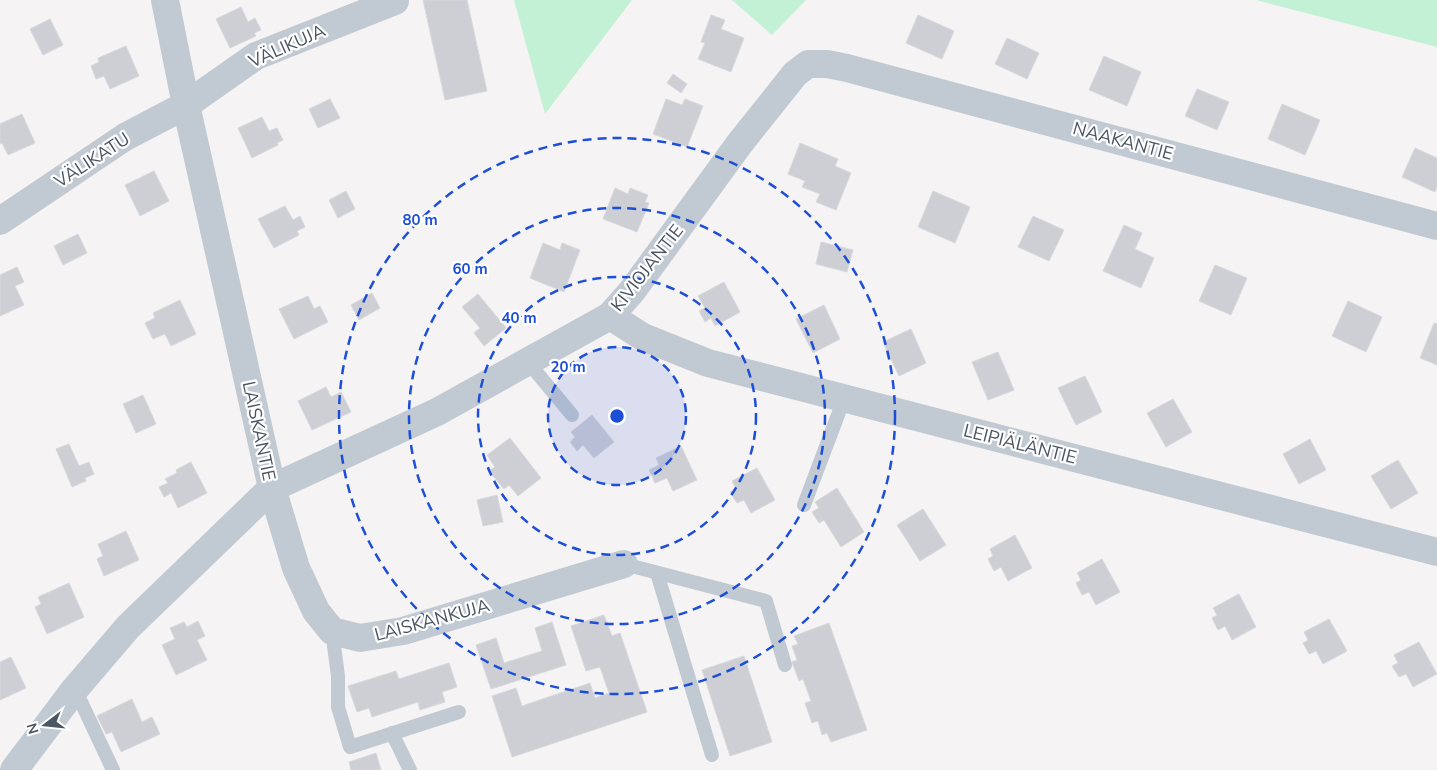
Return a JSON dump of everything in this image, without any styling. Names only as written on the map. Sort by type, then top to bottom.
[{"type":"street","name":"LAISKANTIE","points":[[17,769],[74,689],[128,626],[272,488],[186,105],[165,0]]},
{"type":"street","name":"VÄLIKUJA","points":[[186,105],[256,56],[395,1]]},
{"type":"street","name":"NAAKANTIE","points":[[808,64],[827,64],[856,71],[1437,226]]},
{"type":"street","name":"KIVIOJANTIE","points":[[272,488],[437,412],[610,316],[632,291],[740,143],[795,74],[808,64]]},
{"type":"street","name":"VÄLIKATU","points":[[0,221],[125,136],[186,105]]},
{"type":"street","name":"LEIPIÄLÄNTIE","points":[[610,316],[643,337],[708,363],[1437,552]]},
{"type":"street","points":[[272,488],[296,568],[316,611],[332,632]]},
{"type":"street","name":"LAISKANKUJA","points":[[332,632],[360,638],[403,631],[624,564]]},
{"type":"lane","points":[[528,362],[572,415]]},
{"type":"lane","points":[[804,505],[844,399]]},
{"type":"lane","points":[[624,564],[766,601],[785,665]]},
{"type":"lane","points":[[658,573],[712,755]]},
{"type":"lane","points":[[332,632],[338,676],[338,707],[350,747],[459,712]]},
{"type":"lane","points":[[74,689],[113,770]]},
{"type":"lane","points":[[392,733],[410,770]]},
{"type":"green space","points":[[514,0],[632,0],[545,114]]},
{"type":"green space","points":[[732,0],[806,0],[772,35]]},
{"type":"green space","points":[[1256,0],[1437,0],[1437,47]]},
{"type":"building","points":[[423,0],[467,0],[487,91],[445,100]]},
{"type":"building","points":[[241,7],[248,22],[255,18],[261,30],[254,33],[256,36],[230,48],[216,19]]},
{"type":"building","points":[[711,15],[725,20],[721,29],[744,38],[731,72],[698,59],[705,43],[701,42]]},
{"type":"building","points":[[918,15],[954,31],[942,59],[906,43]]},
{"type":"building","points":[[50,19],[63,45],[43,55],[30,29]]},
{"type":"building","points":[[1007,38],[1039,53],[1027,79],[995,64]]},
{"type":"building","points":[[126,46],[139,76],[110,89],[104,76],[96,79],[91,66],[99,62],[98,58]]},
{"type":"building","points":[[1104,56],[1141,72],[1127,106],[1089,90]]},
{"type":"building","points":[[673,74],[687,84],[681,93],[667,83]]},
{"type":"building","points":[[1197,89],[1229,102],[1217,130],[1185,116]]},
{"type":"building","points":[[330,99],[340,118],[318,128],[309,109]]},
{"type":"building","points":[[666,99],[682,105],[685,99],[703,106],[687,147],[653,134]]},
{"type":"building","points":[[1282,104],[1320,120],[1305,155],[1268,139]]},
{"type":"building","points":[[22,114],[35,143],[8,155],[2,143],[0,144],[0,124]]},
{"type":"building","points":[[262,117],[269,131],[277,128],[283,140],[277,143],[278,145],[252,158],[238,128]]},
{"type":"building","points":[[800,143],[838,159],[835,166],[851,173],[836,210],[816,202],[820,194],[802,187],[805,181],[788,174]]},
{"type":"building","points":[[1415,148],[1437,158],[1437,187],[1435,192],[1402,177]]},
{"type":"building","points":[[154,171],[169,201],[140,216],[125,185]]},
{"type":"building","points":[[615,188],[628,194],[630,188],[648,195],[645,202],[649,203],[637,232],[603,219]]},
{"type":"building","points":[[346,191],[355,209],[338,218],[329,200]]},
{"type":"building","points":[[933,191],[970,207],[955,243],[918,227]]},
{"type":"building","points":[[285,206],[293,220],[300,216],[305,227],[297,231],[299,235],[274,248],[258,219]]},
{"type":"building","points":[[1033,216],[1064,230],[1049,261],[1018,247]]},
{"type":"building","points":[[1124,225],[1142,233],[1135,249],[1154,258],[1141,288],[1103,271]]},
{"type":"building","points":[[78,234],[87,253],[63,265],[54,246]]},
{"type":"building","points":[[821,242],[853,250],[847,272],[816,264]]},
{"type":"building","points":[[543,243],[560,250],[562,243],[580,250],[564,292],[530,278]]},
{"type":"building","points":[[1215,265],[1247,278],[1231,315],[1199,301]]},
{"type":"building","points":[[17,267],[24,282],[15,286],[24,305],[0,316],[0,275]]},
{"type":"building","points":[[724,282],[740,312],[715,326],[711,318],[705,322],[699,311],[705,308],[698,296]]},
{"type":"building","points":[[372,293],[380,308],[359,320],[351,305]]},
{"type":"building","points":[[478,294],[506,328],[484,346],[474,333],[480,328],[462,307]]},
{"type":"building","points":[[308,296],[314,309],[320,306],[328,322],[294,339],[279,309]]},
{"type":"building","points":[[180,300],[196,334],[171,346],[165,334],[153,339],[145,323],[155,318],[153,313]]},
{"type":"building","points":[[1348,301],[1382,317],[1366,352],[1332,336]]},
{"type":"building","points":[[824,305],[840,339],[813,353],[796,319]]},
{"type":"building","points":[[1434,323],[1437,324],[1437,365],[1420,358]]},
{"type":"building","points":[[911,329],[926,363],[899,376],[883,342]]},
{"type":"building","points":[[998,352],[1014,390],[988,400],[972,362]]},
{"type":"building","points":[[1085,376],[1102,412],[1076,425],[1058,388]]},
{"type":"building","points":[[326,387],[331,397],[341,392],[351,412],[312,430],[298,401]]},
{"type":"building","points":[[143,395],[156,424],[136,433],[123,404]]},
{"type":"building","points":[[1173,399],[1192,432],[1166,447],[1147,413]]},
{"type":"building","points":[[592,415],[614,442],[594,458],[583,445],[577,451],[570,442],[575,437],[571,432]]},
{"type":"building","points":[[510,438],[541,478],[518,496],[509,485],[504,489],[489,471],[495,467],[487,455]]},
{"type":"building","points":[[1310,439],[1326,470],[1299,484],[1283,454]]},
{"type":"building","points":[[69,444],[79,466],[89,462],[94,474],[85,478],[86,481],[72,487],[56,449]]},
{"type":"building","points":[[681,446],[697,480],[673,491],[667,478],[655,483],[649,470],[659,465],[656,458]]},
{"type":"building","points":[[1398,460],[1418,493],[1391,509],[1371,476]]},
{"type":"building","points":[[191,462],[207,493],[178,508],[171,493],[164,497],[159,487],[168,483],[165,479],[177,473],[176,470]]},
{"type":"building","points":[[757,468],[775,500],[751,513],[744,500],[737,503],[730,492],[736,489],[732,481]]},
{"type":"building","points":[[837,488],[864,532],[841,547],[824,520],[819,523],[812,512],[819,508],[815,502]]},
{"type":"building","points":[[497,495],[503,522],[483,526],[477,500]]},
{"type":"building","points":[[923,509],[946,545],[920,561],[897,525]]},
{"type":"building","points":[[126,531],[139,560],[104,576],[97,559],[103,556],[98,544]]},
{"type":"building","points":[[1015,535],[1032,568],[1008,581],[1001,567],[994,571],[988,559],[993,556],[990,549]]},
{"type":"building","points":[[1102,559],[1120,592],[1096,605],[1089,592],[1082,595],[1076,583],[1081,580],[1077,573]]},
{"type":"building","points":[[69,583],[84,617],[47,634],[35,607],[41,604],[38,597]]},
{"type":"building","points":[[1239,594],[1256,627],[1232,640],[1225,626],[1218,630],[1212,618],[1217,615],[1213,608]]},
{"type":"building","points":[[604,615],[612,636],[620,633],[647,712],[512,757],[492,696],[516,688],[522,706],[590,683],[595,698],[609,693],[600,667],[586,671],[571,626]]},
{"type":"building","points":[[1329,619],[1347,651],[1323,664],[1316,651],[1309,654],[1303,643],[1308,640],[1304,632]]},
{"type":"building","points":[[198,621],[205,636],[197,640],[207,660],[176,675],[162,645],[175,639],[170,628],[184,622],[187,627]]},
{"type":"building","points":[[552,622],[566,665],[491,689],[476,645],[496,638],[504,663],[542,651],[535,628]]},
{"type":"building","points":[[829,623],[867,730],[831,742],[827,733],[822,735],[818,721],[812,723],[805,703],[811,701],[803,679],[799,681],[792,662],[797,660],[792,646],[798,644],[794,636]]},
{"type":"building","points":[[1419,642],[1437,674],[1413,687],[1406,674],[1399,677],[1392,666],[1398,663],[1394,655]]},
{"type":"building","points":[[744,656],[772,742],[730,756],[702,670]]},
{"type":"building","points":[[11,657],[26,688],[0,700],[0,662]]},
{"type":"building","points":[[449,663],[457,687],[442,692],[445,702],[420,710],[418,702],[372,717],[369,708],[357,712],[348,686],[396,671],[399,679]]},
{"type":"building","points":[[132,699],[142,722],[152,717],[160,734],[121,752],[112,732],[106,734],[97,716]]},
{"type":"building","points":[[376,753],[381,770],[351,770],[349,762]]}]
